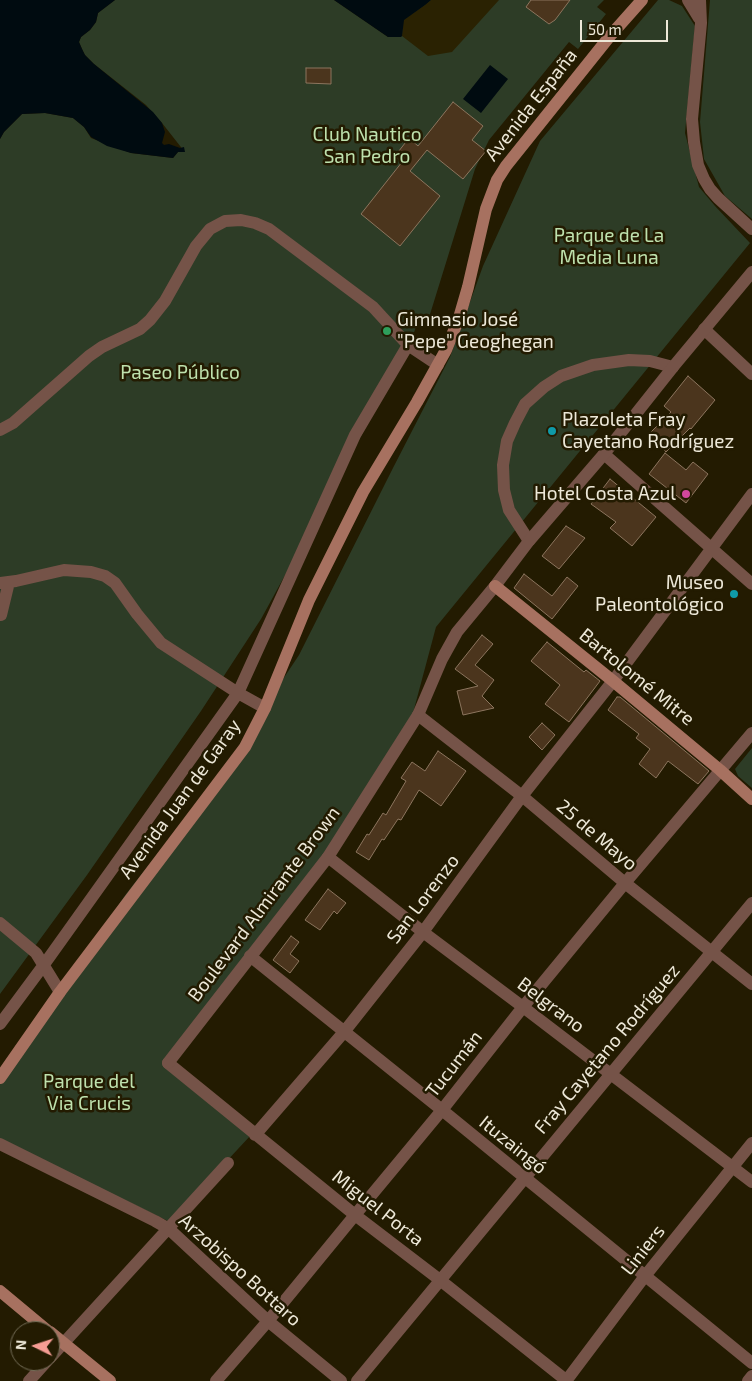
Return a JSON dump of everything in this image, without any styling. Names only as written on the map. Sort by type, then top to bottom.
[{"type":"main road","name":"Avenida España","points":[[363,492],[446,350],[459,318],[486,209],[496,180],[610,36],[642,0]]},
{"type":"main road","name":"Avenida Juan de Garay","points":[[0,1078],[60,992],[245,747],[265,708],[309,600],[363,492]]},
{"type":"main road","name":"Bartolomé Mitre","points":[[495,586],[613,680],[752,799]]},
{"type":"main road","points":[[0,1291],[36,1321]]},
{"type":"main road","points":[[60,1341],[110,1381]]},
{"type":"street","points":[[688,0],[701,23]]},
{"type":"street","points":[[700,0],[701,23],[692,119],[698,165],[710,189],[752,229]]},
{"type":"street","points":[[0,430],[13,423],[95,351],[140,329],[150,320],[165,302],[196,246],[210,229],[225,221],[241,220],[269,229],[373,307],[408,345],[438,365]]},
{"type":"street","name":"Boulevard Almirante Brown","points":[[168,1064],[328,857],[418,715],[456,632],[752,272]]},
{"type":"street","points":[[704,329],[752,374]]},
{"type":"street","points":[[0,1024],[238,693],[356,435],[408,345]]},
{"type":"street","points":[[529,541],[510,510],[504,490],[503,465],[507,441],[525,404],[544,387],[561,376],[593,365],[629,360],[650,361],[672,367]]},
{"type":"street","points":[[604,454],[752,584]]},
{"type":"street","name":"San Lorenzo","points":[[255,1134],[344,1032],[423,932],[522,796],[613,680],[752,494]]},
{"type":"street","points":[[0,628],[5,582],[64,570],[91,572],[105,576],[114,583],[160,643],[265,708]]},
{"type":"street","name":"25 de Mayo","points":[[418,715],[522,796],[625,883],[752,984]]},
{"type":"street","name":"Tucumán","points":[[216,1381],[268,1321],[442,1110],[523,1007],[625,883],[752,733]]},
{"type":"street","name":"Belgrano","points":[[328,857],[423,932],[752,1182]]},
{"type":"street","name":"Fray Cayetano Rodríguez","points":[[357,1381],[752,903]]},
{"type":"street","points":[[0,923],[36,953],[60,992]]},
{"type":"street","name":"Ituzaingó","points":[[250,956],[752,1363]]},
{"type":"street","name":"Miguel Porta","points":[[168,1064],[355,1215],[566,1381]]},
{"type":"street","name":"Liniers","points":[[566,1381],[646,1276],[752,1143]]},
{"type":"street","name":"Arzobispo Bottaro","points":[[0,1144],[168,1229],[268,1321],[341,1381]]},
{"type":"street","points":[[60,1346],[228,1163]]},
{"type":"street","points":[[29,1381],[38,1371]]},
{"type":"street","points":[[748,1381],[752,1376]]},
{"type":"green space","name":"Paseo Público","points":[[115,0],[334,0],[388,37],[401,37],[403,20],[431,0],[604,0],[597,7],[606,14],[578,49],[569,42],[489,140],[475,169],[427,324],[419,319],[406,354],[261,619],[201,711],[87,875],[0,994],[0,139],[4,132],[22,114],[45,113],[73,118],[84,127],[91,138],[131,153],[173,158],[178,152],[184,151],[146,105],[94,64],[82,49],[79,42],[81,37],[96,22],[98,13]]},
{"type":"green space","points":[[658,0],[669,0],[682,6],[695,26],[685,133],[699,187],[750,243],[436,627],[413,713],[324,854],[164,1063],[251,1135],[170,1222],[0,1140],[0,1078],[126,894],[218,777],[299,655],[450,357],[483,266],[540,141]]},
{"type":"green space","points":[[710,0],[752,0],[752,219],[725,196],[704,159],[700,122]]},
{"type":"green space","points":[[752,748],[752,788],[738,776],[735,769]]},
{"type":"sand","points":[[431,0],[499,0],[452,52],[428,56],[402,36],[403,20]]},
{"type":"shaded area","points":[[0,0],[115,0],[98,13],[96,22],[81,37],[79,42],[82,49],[94,64],[153,112],[162,123],[165,132],[162,143],[164,145],[184,147],[185,152],[178,152],[173,158],[131,153],[107,146],[91,137],[84,127],[73,118],[45,113],[22,114],[4,132],[0,139]]},
{"type":"shaded area","points":[[334,0],[431,0],[404,20],[401,37],[388,37]]},
{"type":"shaded area","points":[[490,65],[508,79],[481,113],[463,99]]},
{"type":"building","points":[[531,0],[570,0],[555,20],[549,24],[526,7]]},
{"type":"building","points":[[306,68],[331,68],[331,84],[306,83]]},
{"type":"building","points":[[453,102],[483,126],[472,140],[486,151],[463,179],[427,150],[410,171],[440,196],[400,246],[361,214],[402,162],[395,156],[409,138],[418,146]]},
{"type":"building","points":[[688,376],[715,400],[691,429],[666,452],[649,434],[671,412],[664,406]]},
{"type":"building","points":[[665,453],[686,470],[693,462],[708,474],[686,503],[649,474]]},
{"type":"building","points":[[610,479],[656,517],[632,546],[610,528],[616,522],[591,504]]},
{"type":"building","points":[[566,526],[585,538],[559,569],[542,556]]},
{"type":"building","points":[[524,574],[552,596],[567,577],[578,586],[552,619],[514,588]]},
{"type":"building","points":[[482,635],[493,644],[475,665],[494,680],[482,696],[494,708],[463,715],[457,691],[478,686],[455,669]]},
{"type":"building","points":[[547,642],[584,672],[586,670],[600,681],[569,722],[545,704],[560,685],[531,661]]},
{"type":"building","points":[[617,697],[620,697],[709,771],[698,784],[668,761],[656,778],[639,764],[650,749],[636,738],[639,734],[608,710]]},
{"type":"building","points":[[542,723],[555,735],[542,750],[529,737]]},
{"type":"building","points":[[438,751],[466,771],[441,806],[419,790],[401,820],[398,819],[384,840],[382,839],[369,860],[356,852],[383,813],[386,815],[406,781],[401,778],[412,762],[425,771]]},
{"type":"building","points":[[328,889],[346,903],[337,914],[334,911],[320,930],[305,920]]},
{"type":"building","points":[[291,936],[299,942],[290,954],[299,961],[290,973],[273,960]]},
{"type":"place","name":"Gimnasio José \"Pepe\" Geoghegan","points":[[387,331]]},
{"type":"place","name":"Plazoleta Fray Cayetano Rodríguez","points":[[552,431]]},
{"type":"place","name":"Hotel Costa Azul","points":[[686,494]]},
{"type":"place","name":"Museo Paleontológico","points":[[734,594]]},
{"type":"park label","name":"Club Nautico San Pedro","points":[[367,146]]},
{"type":"park label","name":"Parque de La Media Luna","points":[[609,247]]},
{"type":"park label","name":"Parque del Via Crucis","points":[[89,1093]]}]
